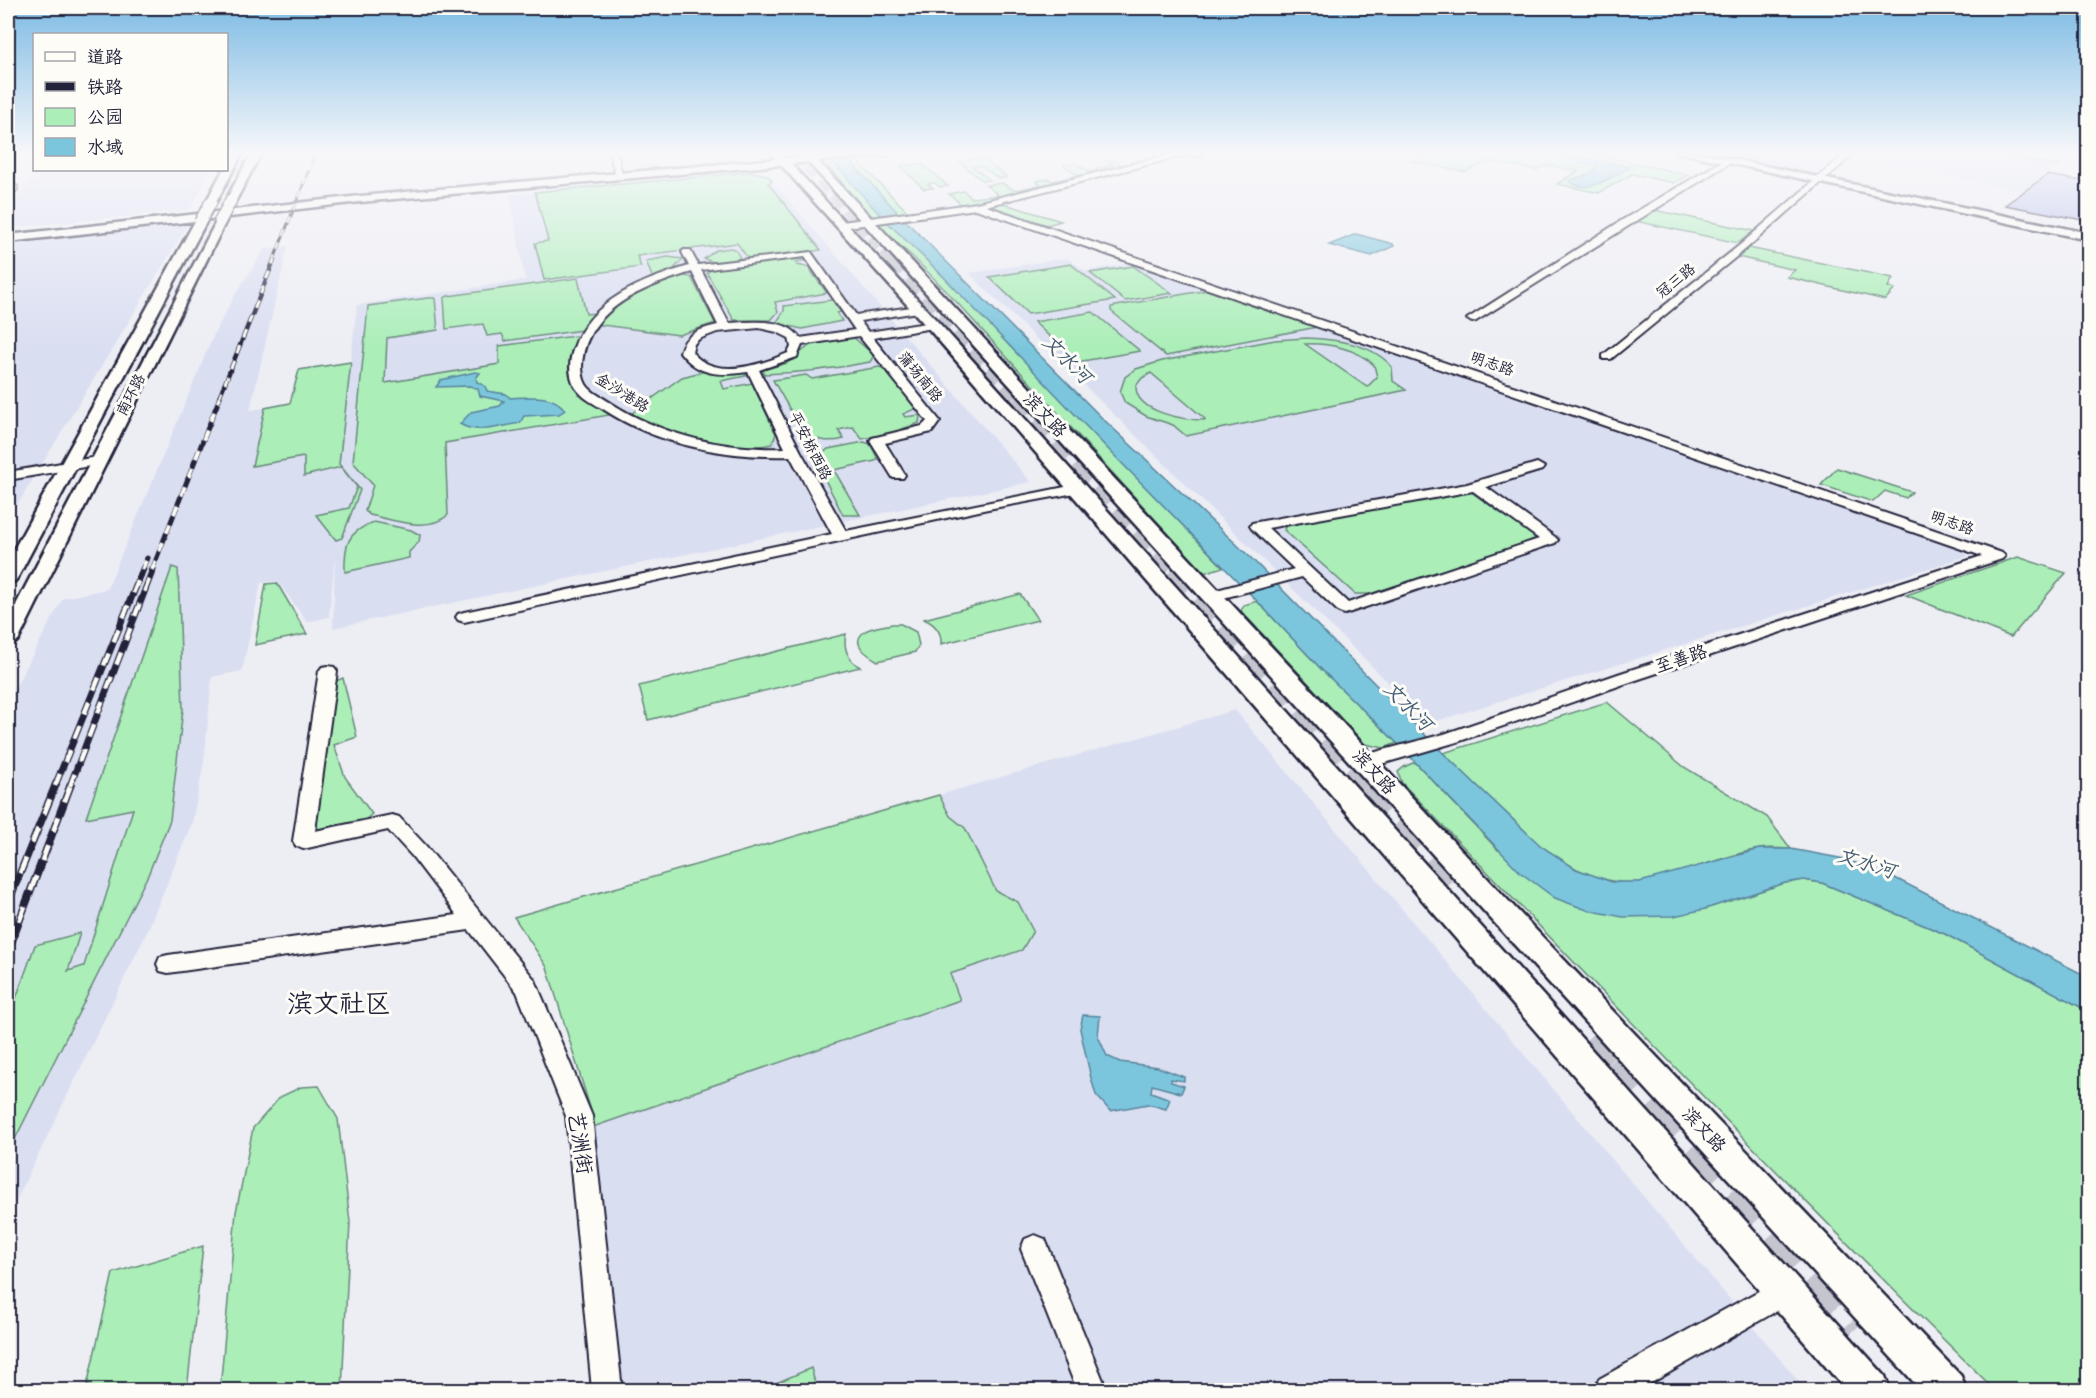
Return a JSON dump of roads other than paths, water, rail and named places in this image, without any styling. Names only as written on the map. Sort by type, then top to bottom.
[{"type":"main road","points":[[8,232],[149,217]]},
{"type":"main road","points":[[8,238],[195,217]]},
{"type":"main road","name":"南环路","points":[[8,577],[203,217]]},
{"type":"main road","name":"南环路","points":[[8,639],[222,217]]},
{"type":"main road","name":"滨文路","points":[[855,217],[1216,589],[1376,759],[1947,1390]]},
{"type":"main road","name":"滨文路","points":[[857,217],[925,317],[1871,1390]]},
{"type":"main road","points":[[1995,217],[2088,237]]},
{"type":"street","points":[[861,222],[898,217]]},
{"type":"street","name":"明志路","points":[[1009,217],[1997,556]]},
{"type":"street","points":[[1472,319],[1633,217]]},
{"type":"street","name":"冠三路","points":[[1607,357],[1777,217]]},
{"type":"street","points":[[687,252],[725,327]]},
{"type":"street","name":"金沙港路","points":[[794,452],[778,453],[707,445],[668,436],[632,421],[582,388],[575,366],[578,349],[591,323],[626,296],[695,268],[808,254],[860,328]]},
{"type":"street","points":[[860,328],[925,317]]},
{"type":"street","points":[[794,338],[925,317]]},
{"type":"street","points":[[771,326],[784,329],[794,338],[793,355],[752,368],[735,370],[706,368],[689,358],[686,349],[697,335],[725,327],[771,326]]},
{"type":"street","name":"蒲场南路","points":[[860,328],[934,421],[927,429],[877,441],[898,475]]},
{"type":"street","name":"平安桥西路","points":[[752,368],[794,452],[841,537]]},
{"type":"street","points":[[8,476],[97,461]]},
{"type":"street","points":[[1475,486],[1550,540],[1345,609],[1294,569],[1257,525],[1475,486],[1538,468]]},
{"type":"street","points":[[464,616],[1075,489]]},
{"type":"street","name":"至善路","points":[[1376,759],[1450,738],[1627,676],[1997,556]]},
{"type":"street","points":[[1216,589],[1294,569]]},
{"type":"street","name":"艺洲街","points":[[328,671],[303,842],[392,822],[419,850],[528,987],[579,1116],[607,1390]]},
{"type":"street","points":[[168,964],[474,921]]},
{"type":"street","points":[[1035,1249],[1092,1390]]},
{"type":"street","points":[[1610,1390],[1784,1291]]},
{"type":"water","points":[[882,217],[902,217],[1101,417],[1251,558],[1443,753],[1541,846],[1576,869],[1612,882],[1640,882],[1760,849],[1791,849],[1845,859],[1897,879],[2088,977],[2088,1011],[1945,934],[1822,883],[1804,880],[1785,883],[1705,909],[1674,916],[1623,917],[1587,910],[1555,898],[1521,873],[1397,743],[1323,671],[1104,445],[943,276]]},
{"type":"water","points":[[1356,234],[1394,246],[1372,256],[1329,245]]},
{"type":"water","points":[[475,372],[480,373],[476,378],[477,382],[485,386],[487,391],[506,394],[510,398],[548,398],[565,410],[559,414],[524,416],[520,423],[497,428],[467,427],[460,424],[471,412],[500,406],[504,401],[480,396],[478,389],[470,386],[436,387],[441,380]]},
{"type":"water","points":[[1083,1015],[1100,1016],[1098,1036],[1107,1056],[1120,1062],[1158,1067],[1184,1077],[1184,1081],[1171,1079],[1171,1082],[1184,1086],[1181,1093],[1152,1085],[1151,1092],[1170,1099],[1166,1109],[1148,1104],[1110,1111],[1096,1095],[1091,1078],[1080,1029]]},
{"type":"tunnel","points":[[854,217],[895,262]]},
{"type":"tunnel","points":[[893,260],[1019,398]]},
{"type":"tunnel","points":[[1017,397],[1174,570]]},
{"type":"tunnel","points":[[1173,569],[1370,786]]},
{"type":"tunnel","points":[[1369,784],[1463,888]]},
{"type":"tunnel","points":[[1595,1032],[1618,1057]]},
{"type":"tunnel","points":[[1617,1056],[1861,1324]]},
{"type":"railway","points":[[273,262],[290,217]]},
{"type":"railway","points":[[219,398],[274,260]]},
{"type":"railway","points":[[152,570],[220,397]]},
{"type":"railway","points":[[142,570],[147,558]]},
{"type":"railway","points":[[55,786],[143,569]]},
{"type":"railway","points":[[70,786],[153,569]]},
{"type":"railway","points":[[8,903],[56,784]]},
{"type":"railway","points":[[8,951],[71,784]]},
{"type":"district","name":"滨文社区","points":[[339,1004]]},
{"type":"water label","name":"文水河","points":[[1067,359]]},
{"type":"water label","name":"文水河","points":[[1408,706]]},
{"type":"water label","name":"文水河","points":[[1866,863]]}]
